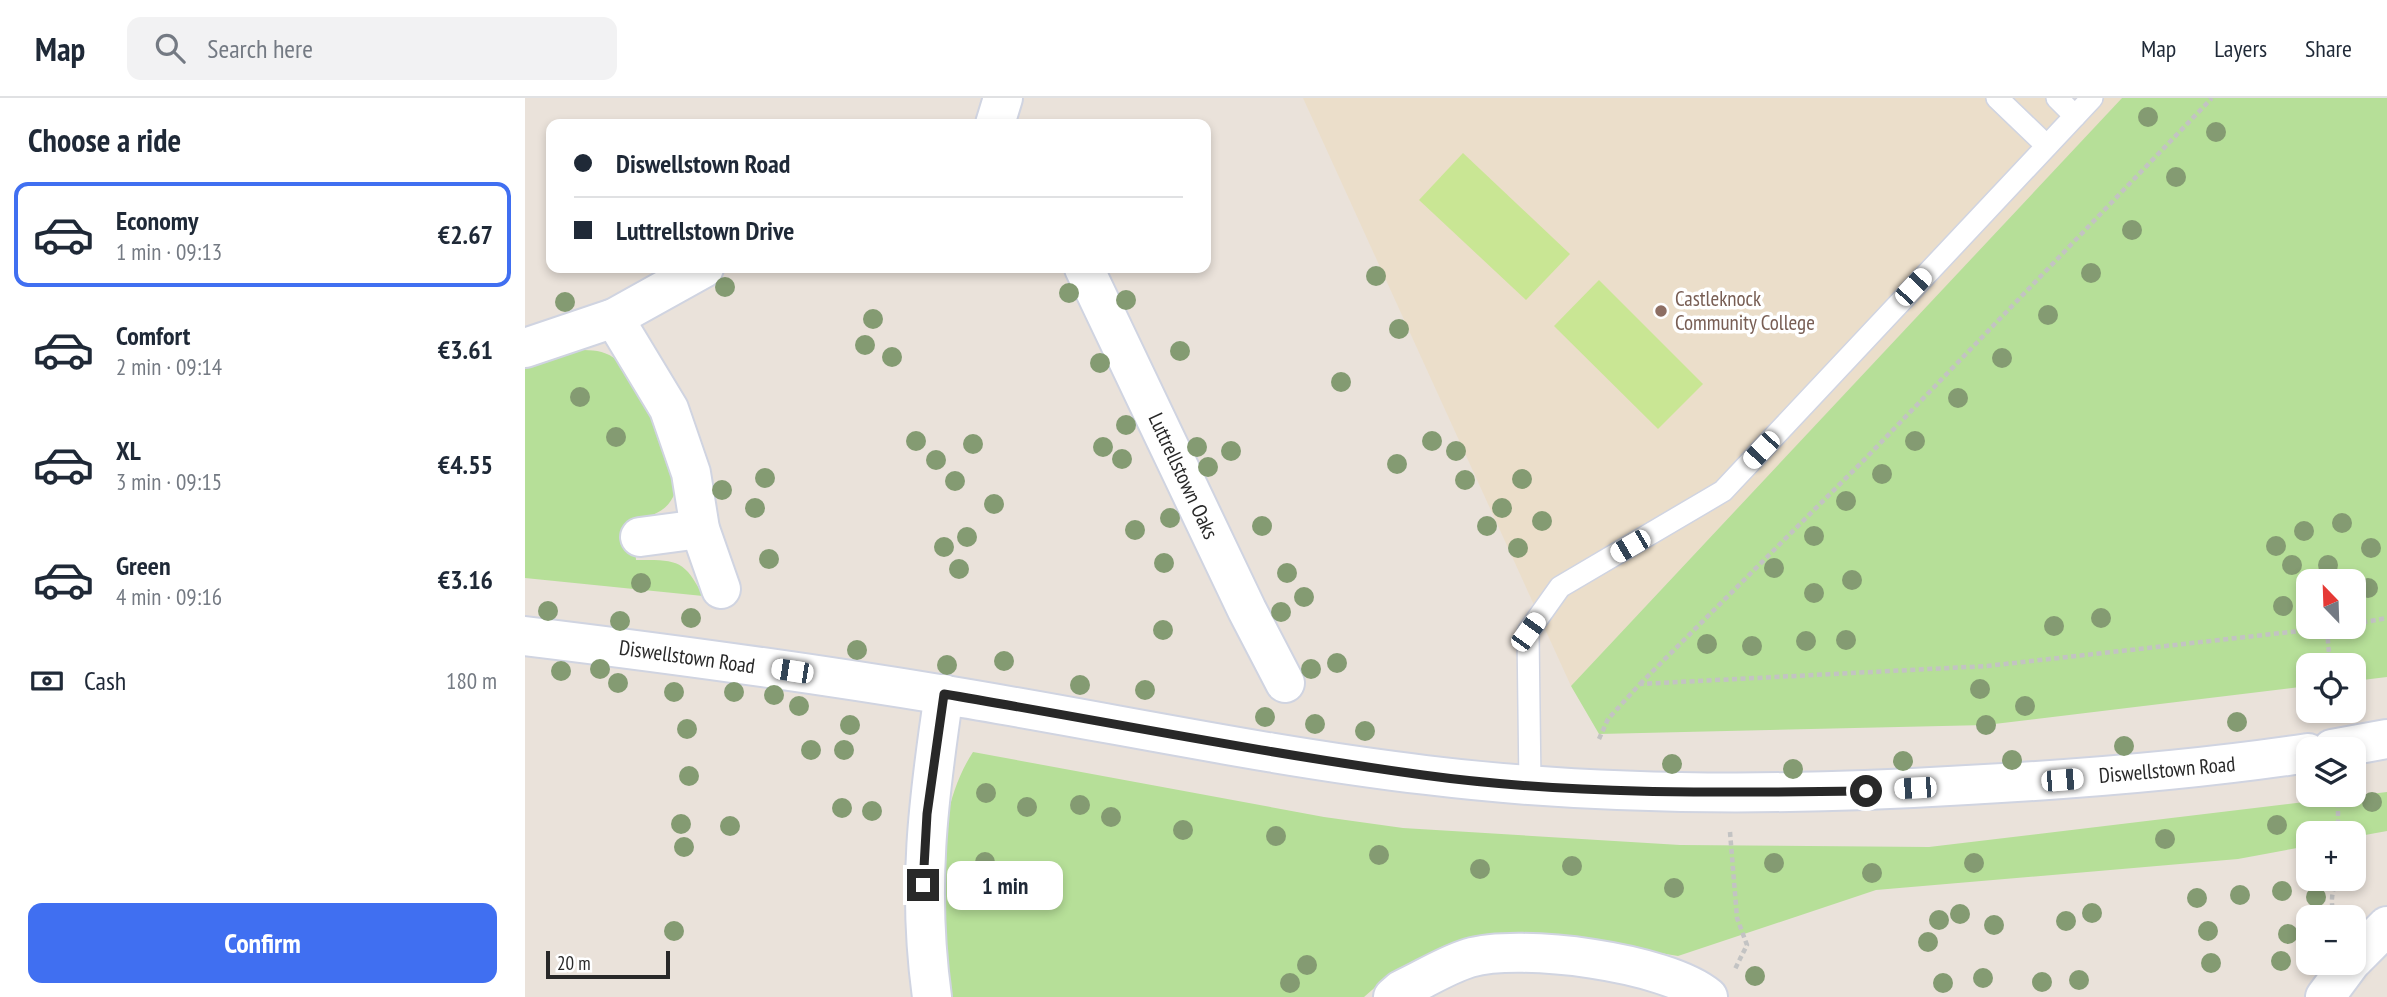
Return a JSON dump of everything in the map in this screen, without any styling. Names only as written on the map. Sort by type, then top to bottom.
[{"type":"street","points":[[997,119],[1003,98]]},
{"type":"street","points":[[525,348],[614,318],[695,273]]},
{"type":"street","name":"Luttrellstown Oaks","points":[[1086,273],[1247,610],[1285,683]]},
{"type":"street","points":[[614,318],[669,409],[691,473],[700,529],[721,589]]},
{"type":"street","points":[[640,537],[700,529]]},
{"type":"street","name":"Diswellstown Road","points":[[525,635],[944,694],[1425,775],[1530,785],[1727,793],[1866,791],[2062,780],[2296,755]]},
{"type":"street","points":[[932,997],[923,894],[927,814],[944,694]]},
{"type":"street","points":[[2366,743],[2387,739]]},
{"type":"street","points":[[2366,947],[2387,926]]},
{"type":"street","points":[[1393,997],[1401,990],[1470,958],[1539,952],[1601,961],[1664,976],[1721,985]]},
{"type":"street","points":[[2325,997],[2342,975]]},
{"type":"lane","points":[[1997,98],[2046,145]]},
{"type":"lane","points":[[2057,98],[2074,116]]},
{"type":"lane","points":[[1530,785],[1528,632],[1560,587],[1723,491],[2092,98]]},
{"type":"path","points":[[1599,739],[1608,719],[1640,684],[1866,458],[2212,98]]},
{"type":"path","points":[[2366,622],[2387,618]]},
{"type":"path","points":[[1640,684],[1987,666],[2296,633]]},
{"type":"path","points":[[1721,985],[1747,945],[1737,918],[1727,793]]},
{"type":"shaded area","name":"Castleknock Community College","points":[[1303,98],[2122,98],[1571,686]]},
{"type":"green space","points":[[2122,98],[2387,98],[2387,677],[2366,680],[2366,653],[2296,653],[2296,687],[1986,725],[1599,734],[1571,686]]},
{"type":"green space","points":[[1463,153],[1570,254],[1526,300],[1419,200]]},
{"type":"green space","points":[[1599,280],[1703,384],[1658,429],[1554,326]]},
{"type":"green space","points":[[579,350],[606,353],[623,368],[656,424],[672,467],[675,485],[670,502],[656,513],[633,520],[636,560],[661,560],[678,564],[690,575],[703,596],[525,578],[525,369]]},
{"type":"green space","points":[[973,752],[1324,817],[1403,828],[1680,845],[1929,847],[2296,803],[2296,807],[2366,807],[2366,795],[2387,792],[2387,831],[2366,835],[2366,821],[2296,821],[2296,848],[2238,859],[1876,890],[1678,956],[1588,941],[1388,976],[1364,997],[951,997],[944,936],[941,871],[949,808],[959,779]]},
{"type":"place","name":"Castleknock Community College","points":[[1661,311]]},
{"type":"route","points":[[923,885],[927,814],[944,694],[1425,775],[1530,785],[1727,793],[1866,791]]}]
